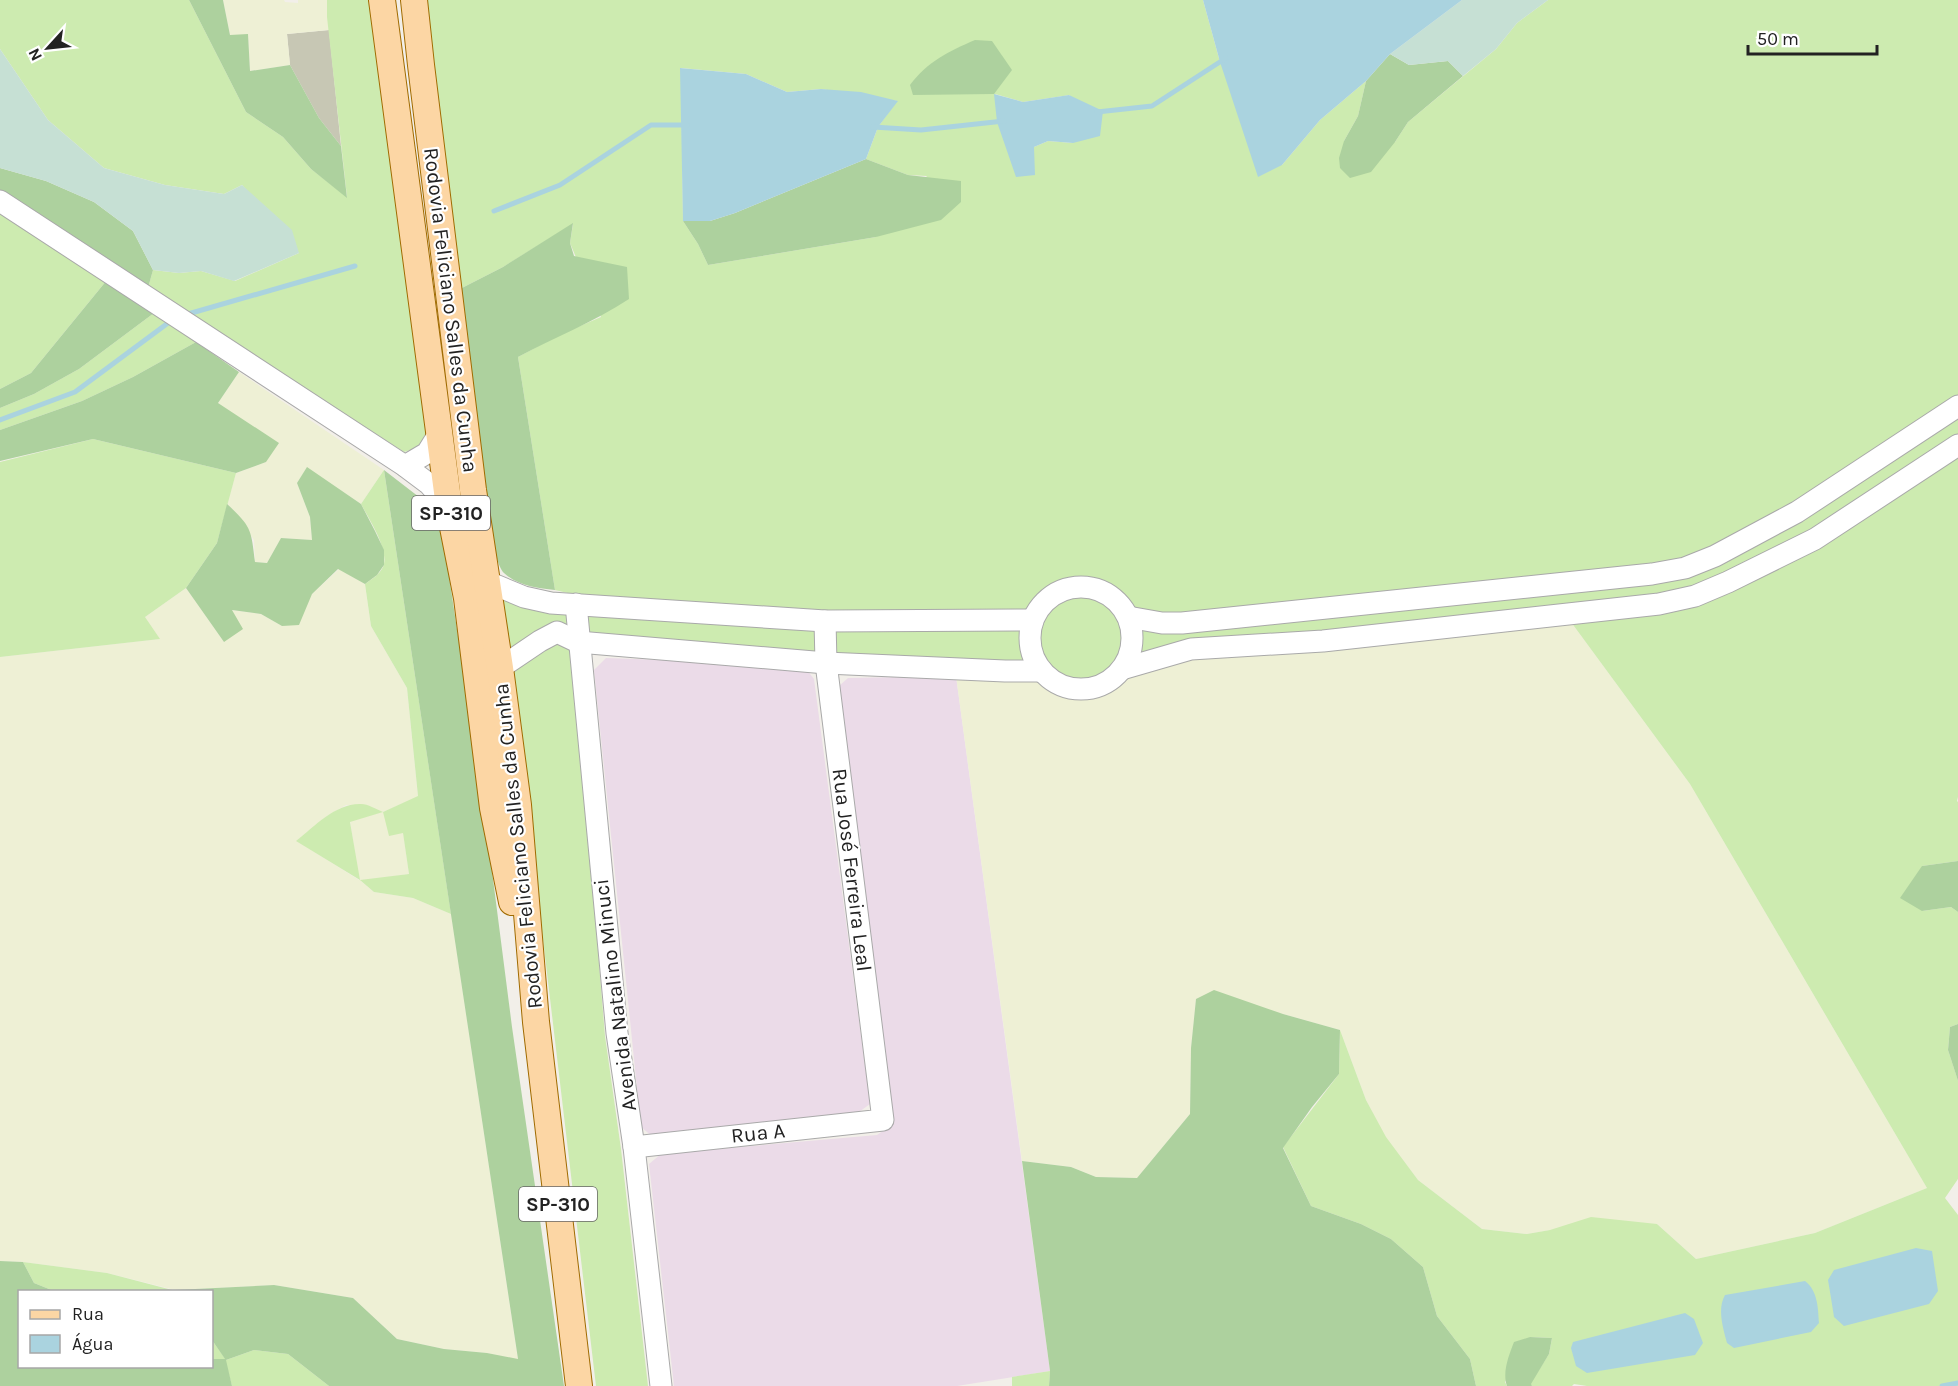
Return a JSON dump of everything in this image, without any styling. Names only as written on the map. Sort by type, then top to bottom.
[{"type":"main road","name":"Rodovia Feliciano Salles da Cunha","points":[[382,0],[449,507],[467,598],[493,808],[536,1022]]},
{"type":"main road","name":"Rodovia Feliciano Salles da Cunha","points":[[414,0],[471,478],[488,582],[518,805],[536,1022]]},
{"type":"main road","name":"SP-310","points":[[536,1022],[579,1386]]},
{"type":"street","points":[[0,201],[405,466],[429,484],[449,507]]},
{"type":"street","points":[[1128,617],[1162,623],[1182,623],[1640,575],[1685,568],[1715,556],[1797,512],[1958,406]]},
{"type":"street","points":[[405,466],[427,453],[440,432]]},
{"type":"street","points":[[1122,669],[1191,649],[1323,641],[1659,604],[1695,596],[1815,539],[1958,445]]},
{"type":"street","points":[[488,582],[524,597],[551,603],[825,621],[1033,620]]},
{"type":"street","points":[[1072,587],[1099,590],[1111,597],[1128,617],[1132,630],[1129,657],[1122,669],[1108,682],[1089,689],[1075,690],[1051,680],[1041,671],[1034,659],[1029,633],[1033,620],[1039,608],[1059,591],[1072,587]]},
{"type":"street","name":"Avenida Natalino Minuci","points":[[576,604],[617,1033],[634,1147],[661,1386]]},
{"type":"street","name":"Rua José Ferreira Leal","points":[[825,621],[826,663],[883,1120]]},
{"type":"street","points":[[500,668],[557,632],[578,642],[826,663],[1041,671]]},
{"type":"street","name":"Rua A","points":[[634,1147],[883,1120]]},
{"type":"shaded area","points":[[223,0],[284,0],[298,3],[298,0],[327,0],[329,30],[287,34],[290,65],[250,71],[248,35],[230,35]]},
{"type":"shaded area","points":[[1462,0],[1548,0],[1517,23],[1496,49],[1463,76],[1448,61],[1409,65],[1390,54]]},
{"type":"shaded area","points":[[329,30],[341,146],[319,118],[290,65],[287,34]]},
{"type":"shaded area","points":[[0,49],[48,120],[104,168],[165,185],[224,194],[242,185],[292,230],[299,253],[234,281],[201,271],[179,273],[153,270],[133,231],[94,202],[46,181],[0,168]]},
{"type":"shaded area","points":[[239,372],[384,470],[361,504],[307,468],[297,483],[310,517],[312,540],[281,538],[267,563],[255,562],[254,540],[227,504],[236,473],[266,462],[218,403]]},
{"type":"shaded area","points":[[339,569],[365,584],[371,626],[407,688],[418,797],[383,812],[403,832],[409,874],[361,881],[374,892],[413,898],[451,914],[518,1360],[487,1353],[444,1349],[397,1339],[353,1298],[274,1285],[175,1290],[107,1273],[0,1261],[0,657],[159,639],[145,617],[186,588],[224,642],[231,610],[261,614],[282,626]],"holes":[[[346,805],[382,812],[350,821],[359,880],[297,841],[327,816]]]},
{"type":"shaded area","points":[[1571,622],[1690,784],[1927,1188],[1815,1233],[1696,1259],[1657,1224],[1550,1230],[1527,1234],[1482,1229],[1418,1180],[1385,1137],[1366,1100],[1340,1030],[1283,1014],[1196,1000],[1191,1048],[1190,1114],[1137,1178],[1096,1177],[1071,1167],[1022,1161],[956,676],[1043,680],[1064,692],[1088,694],[1100,691],[1120,679],[1162,662]]},
{"type":"shaded area","points":[[606,658],[803,665],[814,679],[870,1104],[859,1112],[653,1137],[641,1127],[594,670]]},
{"type":"shaded area","points":[[956,676],[1050,1371],[957,1386],[674,1386],[649,1164],[661,1154],[877,1135],[894,1123],[839,686],[848,678]]},
{"type":"green space","points":[[0,0],[189,0],[246,112],[283,137],[311,169],[347,197],[327,0],[370,0],[428,430],[420,447],[404,452],[148,288],[153,270],[179,273],[201,271],[235,281],[299,253],[242,185],[224,194],[165,185],[104,168],[48,120],[0,49]]},
{"type":"green space","points":[[189,0],[223,0],[230,35],[248,34],[250,71],[290,65],[319,118],[341,146],[347,198],[311,169],[283,137],[246,112]]},
{"type":"green space","points":[[424,0],[1203,0],[1220,62],[1282,165],[1320,120],[1366,81],[1358,116],[1344,141],[1395,142],[1408,122],[1496,49],[1517,23],[1548,0],[1958,0],[1958,399],[1794,506],[1683,564],[1180,619],[1130,613],[1106,590],[1093,584],[1079,582],[1052,591],[1040,601],[1030,615],[824,613],[576,595],[555,590],[518,357],[559,335],[601,317],[570,243],[573,224],[503,267],[458,290]],"holes":[[[681,68],[746,74],[787,92],[821,89],[897,101],[878,127],[866,159],[908,175],[927,176],[876,237],[708,265],[683,221]],[[995,94],[1023,102],[1070,95],[1073,143],[1048,141],[1034,147]]]},
{"type":"green space","points":[[975,40],[992,41],[1012,70],[994,94],[913,95],[910,85],[924,70],[947,53]]},
{"type":"green space","points":[[1390,54],[1409,65],[1448,61],[1463,76],[1408,122],[1371,172],[1350,178],[1340,168],[1339,158],[1344,141],[1358,116],[1366,81]]},
{"type":"green space","points":[[866,159],[908,175],[961,181],[961,202],[941,220],[876,237],[708,265],[683,221],[710,221],[735,213]]},
{"type":"green space","points":[[0,168],[46,181],[94,202],[133,231],[153,270],[148,288],[0,192]]},
{"type":"green space","points":[[0,212],[107,280],[31,373],[0,389]]},
{"type":"green space","points":[[573,223],[570,243],[574,256],[627,267],[629,299],[518,357],[555,590],[515,581],[504,573],[497,558],[482,487],[458,290],[503,267]]},
{"type":"green space","points":[[107,280],[154,313],[79,369],[34,394],[0,408],[0,389],[31,373]]},
{"type":"green space","points":[[154,313],[196,342],[133,377],[82,401],[0,430],[0,408],[34,394],[79,369]]},
{"type":"green space","points":[[196,342],[239,372],[218,403],[279,443],[266,462],[236,473],[93,439],[0,461],[0,430],[82,401],[133,377]]},
{"type":"green space","points":[[1958,410],[1958,437],[1813,536],[1695,593],[1134,658],[1136,646],[1134,623],[1686,572]]},
{"type":"green space","points":[[93,439],[236,473],[217,543],[186,588],[145,617],[160,639],[0,657],[0,462]]},
{"type":"green space","points":[[1958,456],[1958,861],[1922,866],[1922,911],[1951,907],[1958,912],[1958,1024],[1950,1027],[1948,1050],[1958,1081],[1958,1179],[1945,1198],[1958,1215],[1958,1386],[1587,1386],[1574,1384],[1572,1386],[1532,1386],[1530,1384],[1549,1354],[1552,1338],[1530,1337],[1505,1382],[1507,1386],[1476,1386],[1470,1359],[1437,1316],[1423,1267],[1391,1239],[1361,1224],[1311,1206],[1283,1147],[1339,1074],[1340,1030],[1366,1100],[1386,1137],[1418,1180],[1482,1229],[1527,1234],[1550,1230],[1591,1217],[1657,1224],[1696,1259],[1815,1233],[1927,1188],[1690,784],[1571,622],[1659,613]]},
{"type":"green space","points":[[307,467],[361,504],[384,550],[384,565],[377,575],[365,584],[338,569],[312,594],[299,625],[282,626],[261,614],[232,610],[243,629],[224,642],[186,588],[217,543],[227,504],[249,530],[255,562],[267,563],[281,538],[312,540],[310,517],[297,483]]},
{"type":"green space","points":[[384,470],[451,914],[413,898],[374,892],[360,880],[409,874],[403,833],[389,836],[383,812],[418,796],[407,688],[371,626],[365,584],[383,567],[384,553],[378,535],[361,504]]},
{"type":"green space","points":[[384,470],[419,497],[441,523],[484,809],[512,1027],[564,1386],[329,1386],[288,1354],[254,1350],[226,1360],[232,1386],[0,1386],[0,1261],[23,1262],[34,1283],[52,1290],[18,1290],[18,1368],[213,1368],[213,1359],[225,1359],[213,1341],[213,1290],[175,1290],[274,1285],[353,1298],[397,1339],[444,1349],[518,1359]]},
{"type":"green space","points":[[499,592],[571,606],[575,634],[509,658]]},
{"type":"green space","points":[[1081,592],[1099,596],[1114,606],[1124,621],[1128,639],[1124,657],[1114,672],[1099,682],[1081,686],[1063,682],[1048,672],[1038,657],[1034,639],[1038,621],[1048,606],[1063,596]]},
{"type":"green space","points":[[587,610],[818,624],[822,656],[587,638]]},
{"type":"green space","points":[[1021,628],[1025,632],[1026,649],[1031,663],[831,660],[829,629]]},
{"type":"green space","points":[[560,638],[573,647],[605,1036],[621,1149],[648,1386],[596,1386],[533,855],[513,669]]},
{"type":"green space","points":[[364,804],[383,812],[350,822],[360,880],[296,841],[326,816],[343,807]]},
{"type":"green space","points":[[1958,861],[1958,912],[1951,907],[1922,911],[1900,898],[1922,866]]},
{"type":"green space","points":[[1214,990],[1283,1014],[1340,1030],[1339,1074],[1283,1148],[1311,1206],[1361,1224],[1391,1239],[1423,1267],[1437,1316],[1470,1359],[1476,1386],[1049,1386],[1050,1371],[1022,1161],[1071,1167],[1096,1177],[1137,1178],[1190,1114],[1191,1048],[1196,999]]},
{"type":"green space","points":[[1958,1024],[1958,1081],[1948,1050],[1950,1027]]},
{"type":"green space","points":[[23,1262],[107,1273],[172,1290],[52,1290],[34,1283]]},
{"type":"green space","points":[[1530,1337],[1552,1338],[1549,1354],[1531,1384],[1532,1386],[1507,1386],[1506,1369],[1514,1342]]},
{"type":"green space","points":[[213,1341],[226,1360],[254,1350],[288,1354],[329,1386],[232,1386],[225,1360],[213,1359]]},
{"type":"green space","points":[[1050,1371],[1049,1386],[1012,1386],[1012,1377]]},
{"type":"water","points":[[1203,0],[1462,0],[1390,54],[1366,81],[1320,120],[1282,165],[1258,177],[1220,62]]},
{"type":"water","points":[[680,68],[746,74],[787,92],[821,89],[861,92],[898,101],[878,127],[866,159],[735,213],[710,221],[683,221]]},
{"type":"water","points":[[994,94],[1023,102],[1069,95],[1103,111],[1100,136],[1073,143],[1048,141],[1034,147],[1035,175],[1016,177],[997,122]]},
{"type":"water","points":[[1916,1248],[1932,1251],[1938,1291],[1929,1304],[1844,1326],[1834,1317],[1828,1280],[1834,1270]]},
{"type":"water","points":[[1805,1281],[1813,1290],[1818,1306],[1819,1323],[1811,1332],[1734,1348],[1727,1343],[1721,1312],[1725,1295]]},
{"type":"water","points":[[1685,1313],[1694,1319],[1703,1343],[1695,1355],[1587,1373],[1576,1366],[1571,1348],[1573,1342]]},
{"type":"waterway","points":[[1097,112],[1152,106],[1226,58]]},
{"type":"waterway","points":[[873,127],[921,130],[1004,121]]},
{"type":"waterway","points":[[494,211],[560,185],[651,125],[687,125]]},
{"type":"waterway","points":[[188,314],[355,266]]},
{"type":"waterway","points":[[0,420],[75,392],[168,323]]},
{"type":"waterway","points":[[1942,1386],[1958,1383]]}]
